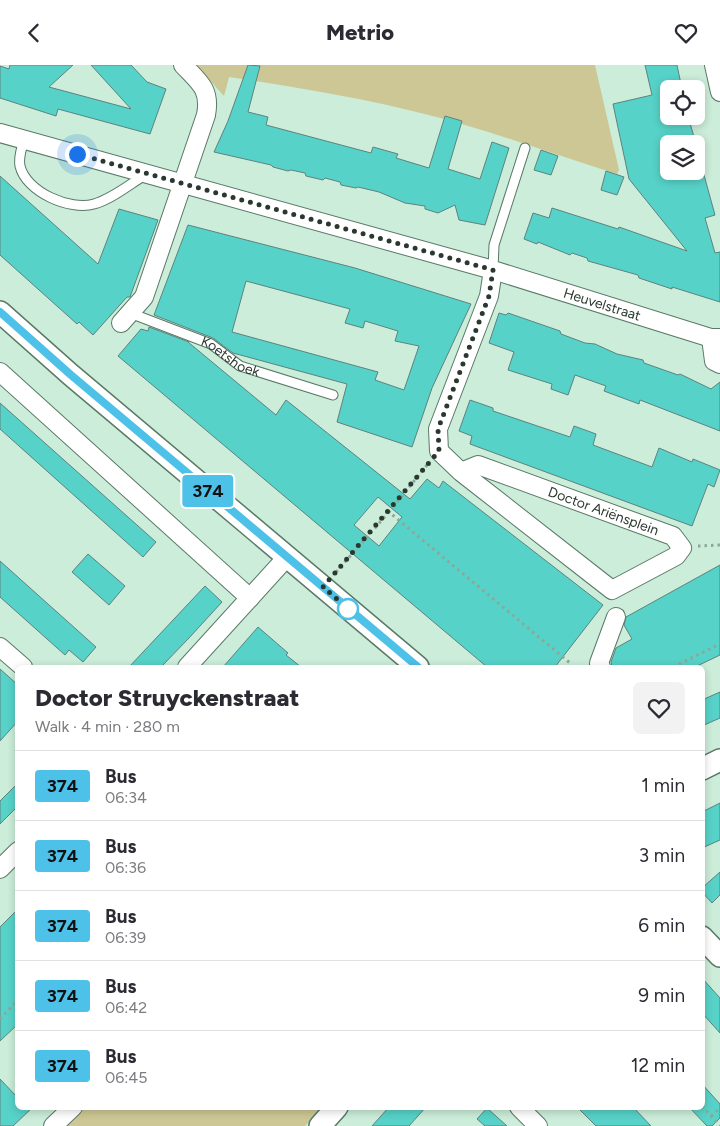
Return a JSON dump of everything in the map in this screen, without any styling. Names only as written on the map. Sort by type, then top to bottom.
[{"type":"street","name":"Koetshoek","points":[[126,318],[144,297],[206,115],[209,100],[204,87],[183,65]]},
{"type":"street","points":[[714,65],[720,92]]},
{"type":"street","name":"Heuvelstraat","points":[[0,133],[493,270],[715,338],[714,361],[720,364]]},
{"type":"street","points":[[439,451],[438,429],[489,296],[493,270]]},
{"type":"street","points":[[0,312],[71,375],[416,665]]},
{"type":"street","points":[[0,372],[250,598]]},
{"type":"street","name":"Doctor Ariënsplein","points":[[439,451],[461,472],[612,590],[676,557],[682,548],[673,535],[478,465],[461,472]]},
{"type":"street","points":[[189,665],[287,557]]},
{"type":"street","points":[[600,665],[599,663],[616,617]]},
{"type":"street","points":[[0,647],[21,665]]},
{"type":"street","points":[[705,768],[720,760]]},
{"type":"street","points":[[0,869],[15,854]]},
{"type":"street","points":[[705,940],[720,956]]},
{"type":"street","points":[[53,1126],[70,1110]]},
{"type":"street","points":[[320,1126],[334,1110]]},
{"type":"street","points":[[522,1110],[538,1126]]},
{"type":"lane","points":[[24,139],[19,161],[24,176],[36,188],[63,201],[83,205],[94,204],[148,174]]},
{"type":"lane","points":[[493,270],[494,245],[525,148]]},
{"type":"lane","name":"Koetshoek","points":[[126,318],[211,344],[240,366],[333,395]]},
{"type":"path","points":[[323,587],[439,451]]},
{"type":"path","points":[[388,512],[570,663]]},
{"type":"path","points":[[677,665],[720,644]]},
{"type":"path","points":[[0,1019],[15,1003]]},
{"type":"path","points":[[711,1116],[720,1108]]},
{"type":"path","points":[[705,1109],[720,1126]]},
{"type":"shaded area","points":[[196,65],[595,65],[619,170],[617,174],[465,125],[406,109],[347,97],[229,77],[224,96]]},
{"type":"shaded area","points":[[83,1110],[320,1110],[305,1126],[65,1126]]},
{"type":"building","points":[[10,65],[73,65],[49,87],[131,109],[91,65],[131,65],[147,82],[166,89],[150,134],[58,109],[56,116],[0,98],[0,66],[9,69]]},
{"type":"building","points":[[248,65],[260,66],[248,112],[268,117],[266,125],[371,153],[373,147],[398,154],[396,158],[429,168],[445,116],[462,121],[448,169],[480,179],[492,142],[509,148],[485,225],[459,220],[455,205],[438,213],[425,209],[425,206],[405,203],[379,192],[341,185],[340,182],[325,178],[323,180],[306,176],[305,173],[288,171],[271,165],[214,152],[228,121]]},
{"type":"building","points":[[645,65],[677,65],[680,80],[660,80],[660,125],[691,125],[693,135],[660,135],[660,180],[705,179],[715,215],[705,218],[715,253],[720,252],[720,302],[672,287],[672,289],[639,278],[638,275],[588,261],[587,258],[572,253],[570,255],[538,242],[537,244],[524,239],[533,213],[549,218],[552,208],[618,229],[619,227],[687,251],[629,179],[613,104],[652,95]]},
{"type":"building","points":[[541,150],[558,156],[551,175],[534,170]]},
{"type":"building","points":[[606,171],[624,177],[617,195],[601,190]]},
{"type":"building","points":[[0,176],[98,264],[119,209],[158,220],[130,297],[127,297],[93,335],[79,322],[77,324],[0,255]]},
{"type":"building","points":[[188,225],[355,268],[471,304],[432,388],[412,447],[337,422],[347,384],[233,353],[213,338],[154,315]],"holes":[[[246,281],[350,309],[345,323],[363,328],[365,321],[398,331],[395,341],[419,346],[404,390],[375,380],[378,372],[232,332]]]},
{"type":"building","points":[[499,313],[506,315],[508,313],[560,331],[561,334],[585,343],[595,344],[617,354],[643,360],[644,363],[678,375],[680,374],[711,389],[720,382],[720,431],[640,400],[639,404],[604,391],[606,386],[575,375],[568,395],[551,389],[552,384],[508,370],[514,352],[489,343]]},
{"type":"building","points":[[149,327],[189,342],[276,415],[286,400],[410,499],[427,479],[439,488],[443,481],[603,605],[557,665],[485,665],[118,356],[141,329],[148,331]],"holes":[[[378,497],[402,517],[379,546],[354,525]]]},
{"type":"building","points":[[470,400],[493,408],[493,411],[570,437],[574,426],[596,434],[593,445],[652,467],[659,448],[692,462],[693,459],[720,470],[714,487],[708,484],[692,526],[470,444],[472,436],[459,431]]},
{"type":"building","points":[[0,403],[156,542],[143,557],[0,429]]},
{"type":"building","points":[[88,554],[125,586],[109,605],[72,572]]},
{"type":"building","points":[[0,561],[96,647],[83,662],[69,650],[65,655],[0,597]]},
{"type":"building","points":[[720,565],[720,655],[699,665],[612,665],[616,648],[632,639],[624,625],[626,617]]},
{"type":"building","points":[[205,586],[222,602],[163,665],[131,665]]},
{"type":"building","points":[[258,627],[288,653],[286,655],[298,665],[225,665]]},
{"type":"building","points":[[0,669],[15,682],[15,724],[0,741]]},
{"type":"building","points":[[720,692],[720,718],[705,725],[705,699]]},
{"type":"building","points":[[15,786],[15,809],[0,824],[0,801]]},
{"type":"building","points":[[720,803],[720,840],[705,847],[705,810]]},
{"type":"building","points":[[720,872],[720,895],[712,903],[705,895],[705,885]]},
{"type":"building","points":[[15,912],[15,1027],[0,1041],[0,927]]},
{"type":"building","points":[[705,981],[720,998],[720,1033],[705,1016]]},
{"type":"building","points":[[0,1079],[15,1095],[15,1110],[30,1110],[13,1126],[0,1126]]},
{"type":"building","points":[[705,1087],[720,1104],[720,1118],[712,1126],[707,1126],[692,1110],[705,1110]]},
{"type":"building","points":[[386,1110],[423,1110],[409,1126],[372,1126]]},
{"type":"building","points":[[485,1110],[489,1110],[507,1126],[485,1126],[477,1119]]},
{"type":"building","points":[[580,1110],[636,1110],[651,1126],[596,1126]]},
{"type":"bus line","name":"374","points":[[0,312],[71,375],[416,665]]},
{"type":"route","points":[[77,154],[493,270],[489,296],[438,429],[437,441],[439,451],[323,587],[350,610],[348,609]]}]
